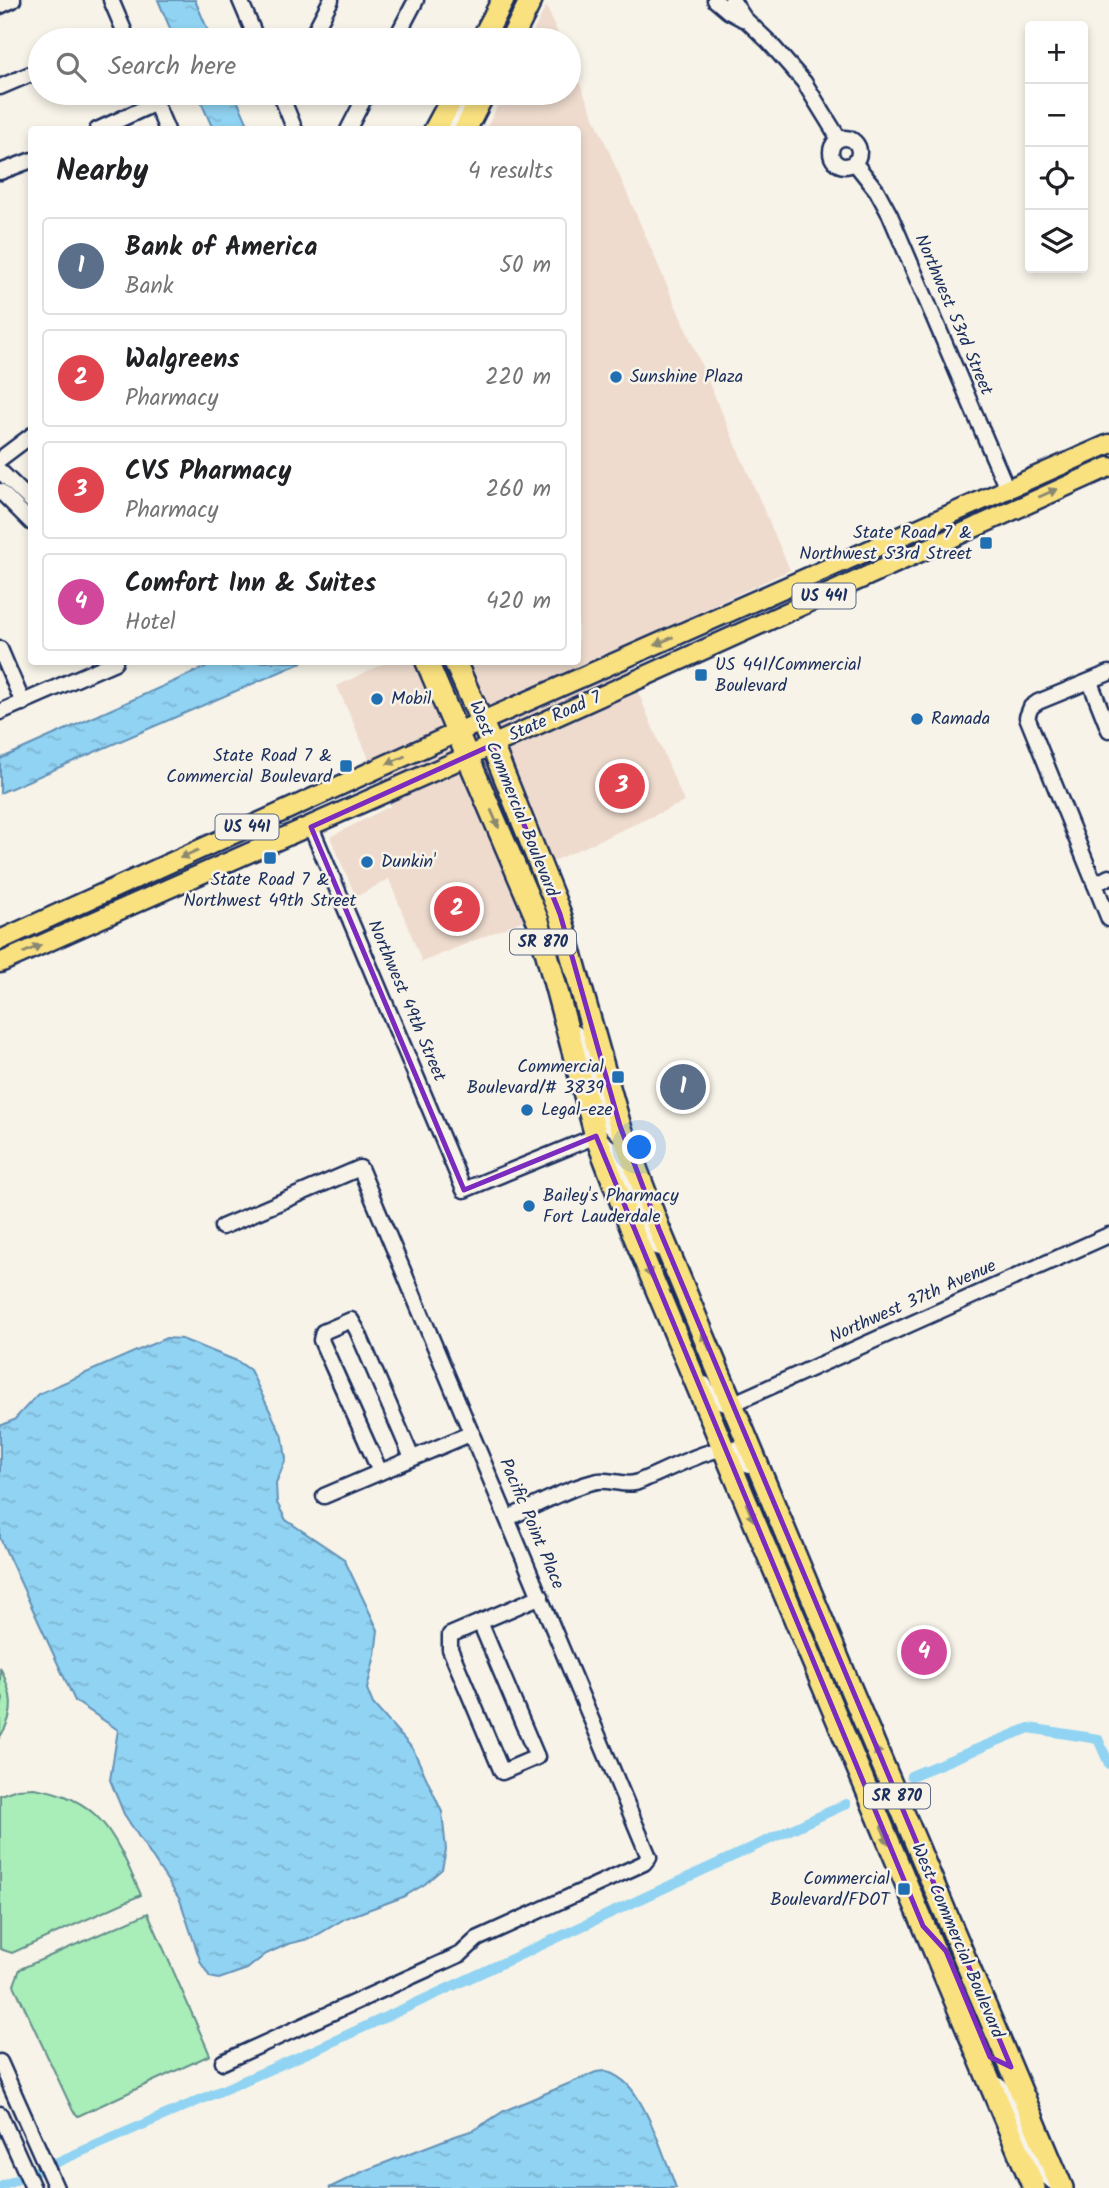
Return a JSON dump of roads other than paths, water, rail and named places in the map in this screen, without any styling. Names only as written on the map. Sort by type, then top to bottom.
[{"type":"highway","points":[[517,28],[531,0]]},
{"type":"highway","points":[[488,28],[502,3]]},
{"type":"highway","points":[[437,126],[449,105]]},
{"type":"highway","points":[[467,126],[478,105]]},
{"type":"highway","name":"West Commercial Boulevard","points":[[428,665],[538,921],[596,1136],[634,1235],[1034,2188]]},
{"type":"highway","name":"West Commercial Boulevard","points":[[456,665],[492,745],[560,914],[625,1139],[668,1249],[1061,2188]]},
{"type":"highway","points":[[923,1926],[946,1951],[990,2057],[1011,2067]]},
{"type":"main road","name":"State Road 7","points":[[0,940],[481,721],[1109,444]]},
{"type":"main road","name":"State Road 7","points":[[0,963],[310,827],[1109,467]]},
{"type":"main road","points":[[1015,508],[1026,488],[1040,474]]},
{"type":"main road","points":[[988,521],[1002,508],[1007,499],[1007,489]]},
{"type":"main road","points":[[807,604],[810,583],[823,569]]},
{"type":"street","points":[[0,6],[13,0]]},
{"type":"street","points":[[111,0],[123,28]]},
{"type":"street","points":[[240,0],[252,28]]},
{"type":"street","points":[[316,28],[331,0]]},
{"type":"street","points":[[401,28],[415,0]]},
{"type":"street","points":[[715,0],[743,19]]},
{"type":"street","points":[[732,0],[743,19]]},
{"type":"street","points":[[496,28],[502,3]]},
{"type":"street","name":"Northwest 53rd Street","points":[[743,19],[769,42],[804,82],[839,139],[832,146],[836,162],[845,165],[854,162],[877,191],[890,215],[1007,489]]},
{"type":"street","points":[[0,87],[28,75]]},
{"type":"street","points":[[104,126],[141,105]]},
{"type":"street","points":[[156,105],[165,126]]},
{"type":"street","points":[[285,105],[293,126]]},
{"type":"street","points":[[350,126],[361,105]]},
{"type":"street","points":[[450,126],[462,105]]},
{"type":"street","points":[[0,172],[28,165]]},
{"type":"street","points":[[0,459],[28,438]]},
{"type":"street","points":[[0,471],[28,498]]},
{"type":"street","points":[[0,491],[28,519]]},
{"type":"street","points":[[0,649],[23,703]]},
{"type":"street","points":[[0,712],[23,703],[90,667]]},
{"type":"street","points":[[1109,673],[1038,702],[1027,712],[1028,722],[1109,919]]},
{"type":"street","points":[[1090,682],[1109,730]]},
{"type":"street","name":"Northwest 49th Street","points":[[310,827],[464,1190],[596,1136]]},
{"type":"street","points":[[1094,884],[1109,877]]},
{"type":"street","name":"West Commercial Boulevard","points":[[566,1029],[573,1028],[583,1047],[606,1121],[625,1139]]},
{"type":"street","name":"West Commercial Boulevard","points":[[596,1136],[614,1151],[652,1243],[656,1247],[668,1249]]},
{"type":"street","name":"Pacific Point Place","points":[[222,1227],[360,1168],[649,1857],[644,1863],[477,1940],[461,1954],[223,2062]]},
{"type":"street","name":"Northwest 37th Avenue","points":[[732,1404],[1109,1235]]},
{"type":"street","points":[[380,1472],[321,1340],[323,1332],[351,1320],[358,1330],[412,1458]]},
{"type":"street","name":"West Commercial Boulevard","points":[[686,1360],[713,1397],[724,1405],[732,1404]]},
{"type":"street","points":[[324,1496],[472,1433]]},
{"type":"street","name":"West Commercial Boulevard","points":[[723,1449],[736,1448],[741,1452],[760,1490],[772,1499]]},
{"type":"street","points":[[508,1518],[599,1481],[632,1484],[699,1455],[723,1449]]},
{"type":"street","points":[[480,1622],[537,1757],[502,1772],[450,1649],[450,1635],[480,1622],[541,1596]]},
{"type":"street","points":[[0,2062],[56,2188]]},
{"type":"street","name":"West Commercial Boulevard","points":[[986,2076],[1004,2090],[1041,2172],[1061,2188]]},
{"type":"street","points":[[0,2114],[33,2188]]},
{"type":"water","points":[[158,0],[195,0],[207,28],[170,28]]},
{"type":"water","points":[[202,105],[239,105],[249,126],[212,126]]},
{"type":"water","points":[[210,665],[296,665],[0,793],[0,759]]},
{"type":"water","points":[[166,1338],[182,1339],[237,1361],[250,1370],[283,1438],[286,1459],[276,1483],[277,1503],[286,1520],[344,1559],[378,1630],[367,1689],[373,1704],[413,1749],[442,1812],[446,1850],[442,1869],[425,1884],[403,1897],[346,1918],[312,1938],[288,1944],[266,1954],[247,1969],[219,1979],[210,1977],[201,1963],[180,1900],[124,1814],[110,1780],[118,1730],[75,1701],[0,1538],[0,1426],[14,1420],[38,1394]]},
{"type":"water","points":[[605,2071],[623,2080],[635,2094],[655,2134],[676,2188],[329,2188],[364,2171],[474,2130],[504,2111],[596,2072]]},
{"type":"waterway","points":[[911,1776],[1029,1728],[1098,1739],[1109,1764]]},
{"type":"waterway","points":[[0,2187],[319,2048],[846,1804]]},
{"type":"place","name":"Sunshine Plaza","points":[[616,377]]},
{"type":"place","name":"State Road 7 & Northwest 53rd Street","points":[[986,543]]},
{"type":"place","name":"US 441/Commercial Boulevard","points":[[701,675]]},
{"type":"place","name":"Mobil","points":[[377,699]]},
{"type":"place","name":"Ramada","points":[[917,719]]},
{"type":"place","name":"State Road 7 & Commercial Boulevard","points":[[346,766]]},
{"type":"place","name":"CVS Pharmacy","points":[[622,786]]},
{"type":"place","name":"State Road 7 & Northwest 49th Street","points":[[270,858]]},
{"type":"place","name":"Dunkin'","points":[[367,862]]},
{"type":"place","name":"Walgreens","points":[[457,909]]},
{"type":"place","name":"Commercial Boulevard/# 3839","points":[[618,1077]]},
{"type":"place","name":"Bank of America","points":[[683,1087]]},
{"type":"place","name":"Legal-eze","points":[[527,1110]]},
{"type":"place","name":"Bailey's Pharmacy Fort Lauderdale","points":[[529,1206]]},
{"type":"place","name":"Comfort Inn & Suites","points":[[924,1652]]},
{"type":"place","name":"Commercial Boulevard/FDOT","points":[[904,1889]]}]
